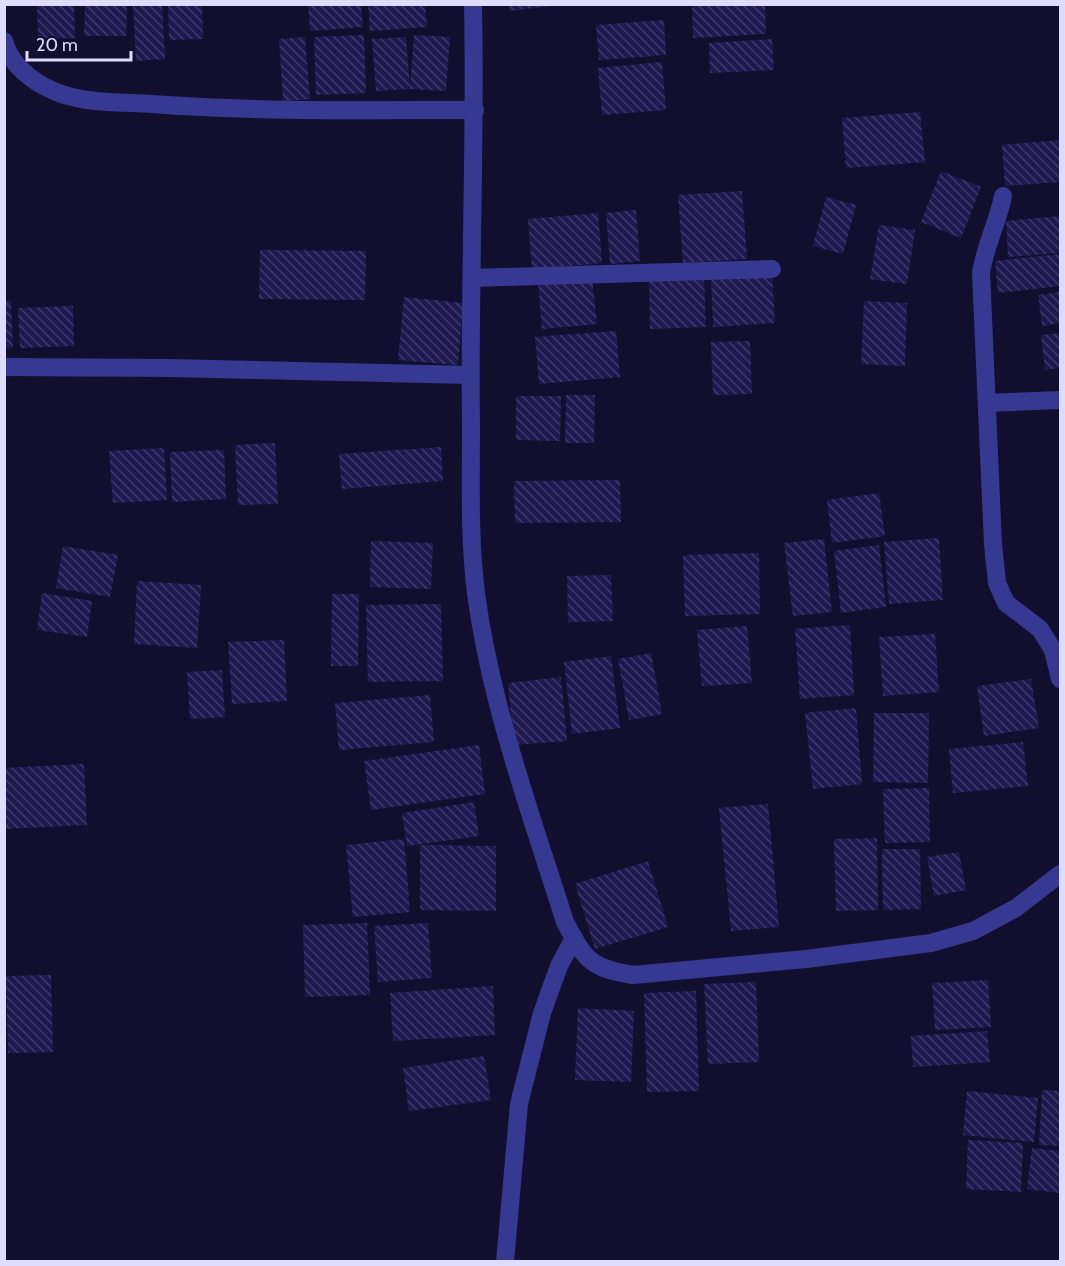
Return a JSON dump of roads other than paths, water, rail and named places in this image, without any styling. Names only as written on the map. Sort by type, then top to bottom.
[{"type":"street","points":[[473,4],[475,110],[470,375],[472,532],[476,591],[484,647],[506,732],[565,922],[590,962],[609,971],[633,975],[806,959],[932,943],[973,931],[1016,908],[1060,874]]},
{"type":"street","points":[[4,41],[7,52],[28,77],[55,92],[89,100],[214,108],[475,110]]},
{"type":"street","points":[[1003,196],[999,216],[985,250],[981,273],[993,544],[997,583],[1006,603],[1040,628],[1053,650],[1060,679]]},
{"type":"street","points":[[472,278],[772,269]]},
{"type":"street","points":[[4,367],[170,368],[470,375]]},
{"type":"street","points":[[987,403],[1060,400]]},
{"type":"street","points":[[505,1262],[519,1104],[542,1013],[559,966],[574,938]]}]
